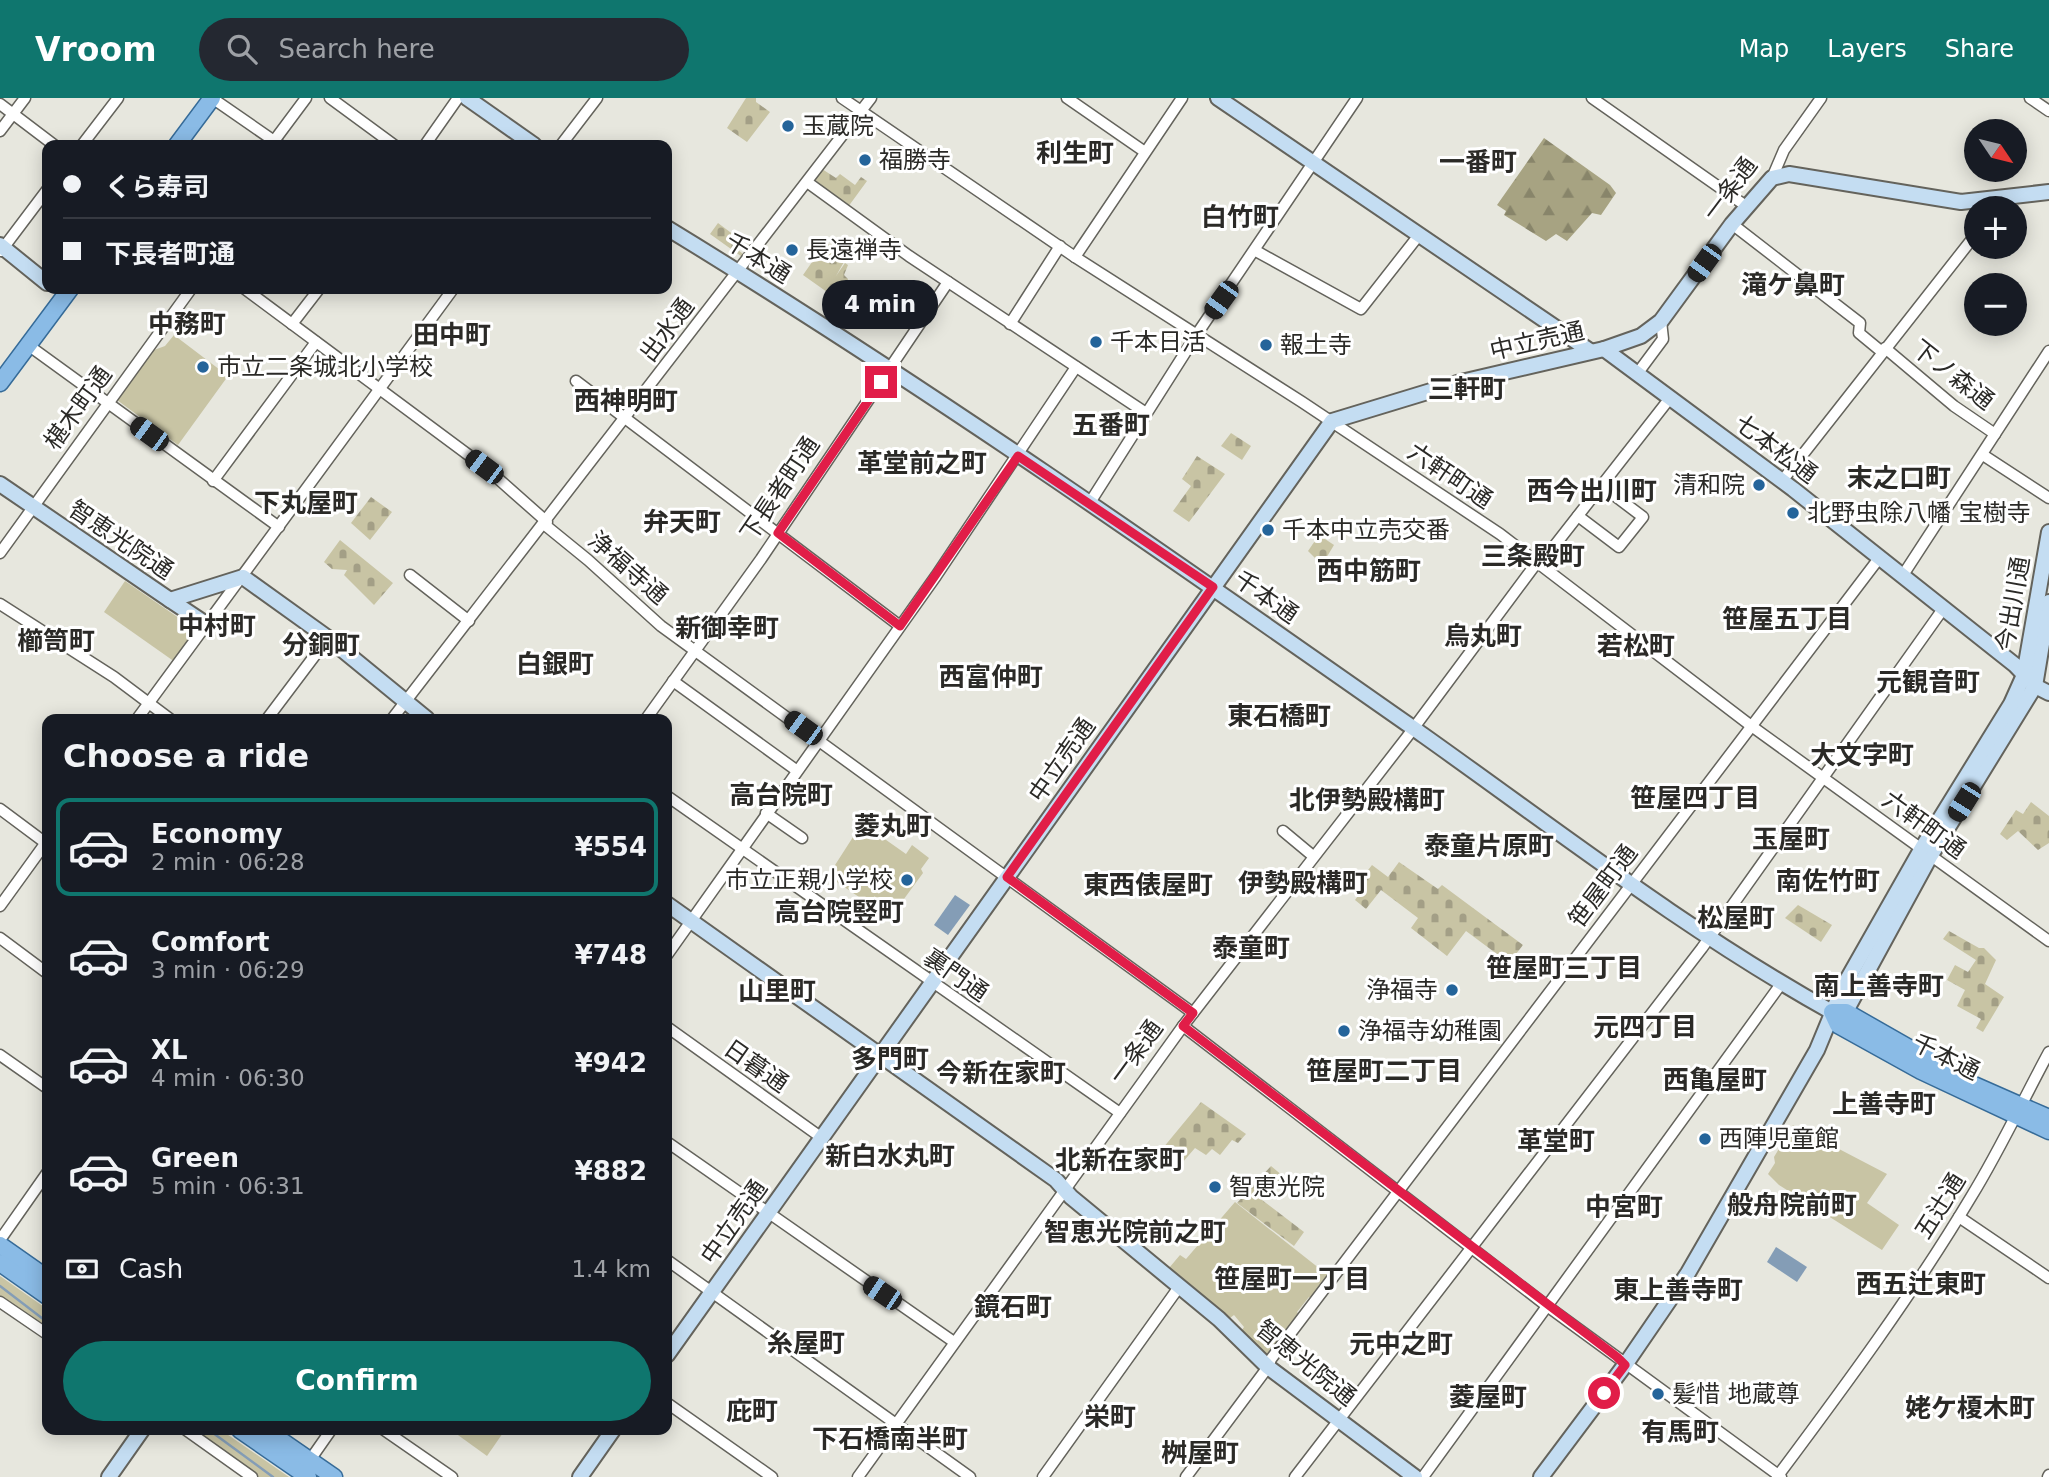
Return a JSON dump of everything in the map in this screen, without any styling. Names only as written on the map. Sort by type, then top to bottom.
[{"type":"main road","points":[[181,140],[212,98]]},
{"type":"main road","points":[[0,383],[61,294]]},
{"type":"main road","name":"千本通","points":[[1839,1016],[1950,1072],[2049,1131]]},
{"type":"main road","name":"千本通","points":[[2019,1112],[2049,1118]]},
{"type":"main road","points":[[0,1245],[42,1274]]},
{"type":"main road","points":[[0,1263],[42,1292]]},
{"type":"main road","points":[[249,1435],[309,1469],[334,1477]]},
{"type":"main road","points":[[272,1435],[309,1469]]},
{"type":"street","points":[[0,131],[25,98]]},
{"type":"street","points":[[86,140],[118,98]]},
{"type":"street","points":[[212,98],[270,140]]},
{"type":"street","points":[[278,140],[306,98]]},
{"type":"street","points":[[331,98],[387,140]]},
{"type":"street","points":[[428,140],[457,98]]},
{"type":"street","points":[[467,98],[527,140]]},
{"type":"street","points":[[565,140],[597,98]]},
{"type":"street","name":"六軒町通","points":[[842,98],[1075,257],[1332,421],[1540,562],[1822,779],[2049,941]]},
{"type":"street","name":"出水通","points":[[396,714],[546,524],[871,98]]},
{"type":"street","points":[[1068,98],[1145,152]]},
{"type":"street","points":[[1075,257],[1182,98]]},
{"type":"street","name":"七本松通","points":[[1218,98],[1419,235],[1637,374],[1782,481],[2046,691]]},
{"type":"street","points":[[1089,504],[1197,334],[1256,251],[1357,98]]},
{"type":"street","points":[[1592,98],[1746,206]]},
{"type":"street","name":"一条通","points":[[1597,350],[1641,336],[1661,321],[1732,224],[1772,178],[1784,150],[1821,98]]},
{"type":"street","points":[[2030,98],[2049,111]]},
{"type":"street","points":[[0,104],[47,140]]},
{"type":"street","points":[[1772,178],[1788,173],[1964,202]]},
{"type":"street","points":[[807,182],[948,282],[1146,413]]},
{"type":"street","points":[[2027,197],[2049,192]]},
{"type":"street","points":[[42,196],[1,248],[42,279]]},
{"type":"street","name":"下ノ森通","points":[[1732,224],[1860,323],[1858,332],[1995,434]]},
{"type":"street","name":"千本通","points":[[672,232],[889,370],[1213,587],[1709,938],[1781,984],[1839,1016]]},
{"type":"street","points":[[1256,251],[1360,309],[1419,235]]},
{"type":"street","points":[[1010,324],[1060,246]]},
{"type":"street","points":[[1782,481],[1964,249]]},
{"type":"street","name":"下長者町通","points":[[650,714],[778,533],[948,282]]},
{"type":"street","name":"椹木町通","points":[[0,553],[187,294]]},
{"type":"street","name":"浄福寺通","points":[[252,294],[486,468],[661,626],[1193,1013]]},
{"type":"street","points":[[292,324],[315,294]]},
{"type":"street","points":[[141,714],[449,294]]},
{"type":"street","points":[[1637,374],[1663,339],[1661,321]]},
{"type":"street","points":[[214,481],[316,342]]},
{"type":"street","points":[[28,345],[279,527]]},
{"type":"street","name":"中立売通","points":[[672,1338],[711,1293],[1332,421],[1457,383],[1597,350]]},
{"type":"street","points":[[1903,575],[2049,351]]},
{"type":"street","points":[[672,948],[900,626],[1076,367]]},
{"type":"street","points":[[576,381],[900,626]]},
{"type":"street","name":"一条通","points":[[858,1477],[1183,1026],[1540,562],[1670,398]]},
{"type":"street","points":[[1983,455],[2049,498]]},
{"type":"street","name":"智恵光院通","points":[[0,484],[170,600],[243,578]]},
{"type":"street","points":[[1578,516],[1619,547],[1643,517],[1602,486]]},
{"type":"street","name":"今出川通","points":[[1541,1477],[1625,1365],[1688,1273],[1839,1016],[1926,852],[2011,704],[2024,675],[2049,532]]},
{"type":"street","name":"笹屋町通","points":[[1186,1477],[1268,1367],[1271,1359],[1880,557]]},
{"type":"street","points":[[410,575],[469,621]]},
{"type":"street","points":[[243,578],[328,638],[421,714]]},
{"type":"street","points":[[170,600],[206,624]]},
{"type":"street","name":"今出川通","points":[[1926,852],[2046,691],[2049,602]]},
{"type":"street","points":[[0,604],[163,714]]},
{"type":"street","points":[[1295,1477],[1473,1249],[1709,938],[1943,609]]},
{"type":"street","points":[[271,714],[328,638]]},
{"type":"street","points":[[673,681],[796,770]]},
{"type":"street","name":"裏門通","points":[[672,800],[1120,1113]]},
{"type":"street","points":[[0,809],[42,839]]},
{"type":"street","points":[[766,813],[802,838]]},
{"type":"street","points":[[1283,831],[1313,856]]},
{"type":"street","points":[[0,906],[42,850]]},
{"type":"street","name":"智恵光院通","points":[[672,908],[1066,1189],[1071,1197],[1219,1319],[1268,1367],[1415,1477]]},
{"type":"street","points":[[0,938],[42,969]]},
{"type":"street","points":[[1423,1477],[1781,984]]},
{"type":"street","points":[[1183,1026],[1625,1365],[1779,1476]]},
{"type":"street","name":"日暮通","points":[[672,1031],[822,1138]]},
{"type":"street","name":"五辻通","points":[[1779,1476],[1866,1358],[1959,1217],[2019,1112],[2049,1052]]},
{"type":"street","points":[[0,1055],[42,1084]]},
{"type":"street","points":[[672,1147],[954,1342]]},
{"type":"street","points":[[0,1240],[42,1180]]},
{"type":"street","points":[[1959,1217],[2049,1278]]},
{"type":"street","points":[[672,1264],[971,1477]]},
{"type":"street","points":[[1043,1477],[1179,1287]]},
{"type":"street","points":[[0,1302],[42,1331]]},
{"type":"street","points":[[672,1407],[772,1477]]},
{"type":"street","points":[[109,1477],[138,1435]]},
{"type":"street","points":[[193,1435],[252,1477]]},
{"type":"street","points":[[309,1469],[328,1435]]},
{"type":"street","points":[[391,1435],[452,1477]]},
{"type":"street","points":[[580,1477],[609,1435]]},
{"type":"green space","points":[[746,98],[756,98],[756,102],[770,112],[747,142],[727,128]]},
{"type":"green space","points":[[1544,138],[1610,185],[1616,193],[1601,215],[1592,213],[1567,241],[1556,234],[1546,241],[1504,215],[1506,211],[1497,205]]},
{"type":"green space","points":[[822,169],[836,178],[840,174],[855,185],[861,177],[867,181],[848,207],[813,181]]},
{"type":"green space","points":[[718,223],[734,235],[738,250],[747,257],[745,259],[710,234]]},
{"type":"green space","points":[[833,241],[849,253],[836,276],[845,263],[848,265],[844,275],[848,279],[845,291],[866,304],[863,310],[830,287],[827,292],[803,275],[826,242],[830,245]]},
{"type":"green space","points":[[174,335],[228,376],[178,445],[117,400],[154,350],[165,346]]},
{"type":"green space","points":[[1231,433],[1251,446],[1242,460],[1221,446]]},
{"type":"green space","points":[[1197,456],[1225,474],[1189,522],[1173,511],[1191,486],[1182,479]]},
{"type":"green space","points":[[371,497],[392,512],[370,540],[351,523]]},
{"type":"green space","points":[[1319,535],[1334,545],[1322,565],[1308,551]]},
{"type":"green space","points":[[340,540],[393,583],[374,605],[344,575],[347,570],[332,569],[324,562]]},
{"type":"green space","points":[[125,581],[192,627],[193,635],[175,662],[104,612]]},
{"type":"green space","points":[[2031,802],[2049,816],[2049,843],[2038,850],[2018,831],[2007,840],[2000,834],[2016,810],[2023,814]]},
{"type":"green space","points":[[862,823],[906,854],[912,845],[929,858],[921,869],[923,873],[890,918],[828,876]]},
{"type":"green space","points":[[1399,862],[1438,889],[1442,885],[1523,945],[1509,963],[1466,931],[1447,956],[1411,928],[1418,918],[1381,890],[1366,909],[1355,900],[1363,889],[1357,884],[1372,865],[1388,877]]},
{"type":"green space","points":[[1798,905],[1832,925],[1821,942],[1785,918]]},
{"type":"green space","points":[[1949,931],[1979,948],[1984,948],[1996,960],[1985,984],[2004,997],[1983,1032],[1976,1028],[1981,1019],[1957,1006],[1965,990],[1947,980],[1955,965],[1968,972],[1976,960],[1943,939]]},
{"type":"green space","points":[[1201,1102],[1246,1134],[1238,1143],[1232,1140],[1220,1155],[1212,1149],[1206,1155],[1195,1148],[1176,1170],[1158,1154]]},
{"type":"green space","points":[[1793,1125],[1887,1174],[1867,1203],[1899,1225],[1882,1250],[1779,1185],[1768,1174],[1775,1163],[1774,1157]]},
{"type":"green space","points":[[1271,1166],[1283,1176],[1262,1200],[1304,1232],[1294,1246],[1237,1203]]},
{"type":"green space","points":[[1235,1202],[1329,1276],[1312,1299],[1309,1297],[1297,1312],[1300,1315],[1270,1354],[1266,1354],[1242,1330],[1244,1327],[1234,1315],[1230,1318],[1169,1268],[1180,1255],[1186,1259]]},
{"type":"green space","points":[[0,1276],[42,1305],[42,1326],[0,1297]]},
{"type":"green space","points":[[200,1435],[228,1435],[289,1477],[259,1477]]},
{"type":"green space","points":[[458,1435],[502,1435],[487,1456]]},
{"type":"water","points":[[955,895],[970,905],[948,935],[934,925]]},
{"type":"water","points":[[1776,1247],[1807,1267],[1797,1282],[1767,1262]]},
{"type":"waterway","points":[[0,1286],[42,1318]]},
{"type":"waterway","points":[[216,1435],[273,1477]]},
{"type":"place","name":"玉蔵院","points":[[788,126]]},
{"type":"place","name":"福勝寺","points":[[865,160]]},
{"type":"place","name":"長遠禅寺","points":[[792,250]]},
{"type":"place","name":"千本日活","points":[[1096,342]]},
{"type":"place","name":"報土寺","points":[[1266,345]]},
{"type":"place","name":"市立二条城北小学校","points":[[203,367]]},
{"type":"place","name":"清和院","points":[[1759,485]]},
{"type":"place","name":"北野虫除八幡 宝樹寺","points":[[1793,513]]},
{"type":"place","name":"千本中立売交番","points":[[1268,530]]},
{"type":"place","name":"市立正親小学校","points":[[907,880]]},
{"type":"place","name":"浄福寺","points":[[1452,990]]},
{"type":"place","name":"浄福寺幼稚園","points":[[1344,1031]]},
{"type":"place","name":"西陣児童館","points":[[1705,1139]]},
{"type":"place","name":"智恵光院","points":[[1215,1187]]},
{"type":"place","name":"髪惜 地蔵尊","points":[[1658,1394]]},
{"type":"district","name":"利生町","points":[[1075,153]]},
{"type":"district","name":"一番町","points":[[1478,162]]},
{"type":"district","name":"白竹町","points":[[1240,217]]},
{"type":"district","name":"滝ケ鼻町","points":[[1793,285]]},
{"type":"district","name":"中務町","points":[[187,324]]},
{"type":"district","name":"田中町","points":[[452,335]]},
{"type":"district","name":"三軒町","points":[[1467,389]]},
{"type":"district","name":"西神明町","points":[[626,401]]},
{"type":"district","name":"五番町","points":[[1111,425]]},
{"type":"district","name":"革堂前之町","points":[[922,463]]},
{"type":"district","name":"末之口町","points":[[1899,478]]},
{"type":"district","name":"西今出川町","points":[[1592,491]]},
{"type":"district","name":"下丸屋町","points":[[306,503]]},
{"type":"district","name":"弁天町","points":[[682,522]]},
{"type":"district","name":"三条殿町","points":[[1533,556]]},
{"type":"district","name":"西中筋町","points":[[1369,571]]},
{"type":"district","name":"笹屋五丁目","points":[[1787,619]]},
{"type":"district","name":"中村町","points":[[217,626]]},
{"type":"district","name":"新御幸町","points":[[727,628]]},
{"type":"district","name":"烏丸町","points":[[1483,636]]},
{"type":"district","name":"櫛笥町","points":[[56,641]]},
{"type":"district","name":"分銅町","points":[[321,645]]},
{"type":"district","name":"若松町","points":[[1636,646]]},
{"type":"district","name":"白銀町","points":[[555,664]]},
{"type":"district","name":"西富仲町","points":[[991,677]]},
{"type":"district","name":"元観音町","points":[[1928,682]]},
{"type":"district","name":"東石橋町","points":[[1279,716]]},
{"type":"district","name":"大文字町","points":[[1862,755]]},
{"type":"district","name":"高台院町","points":[[781,795]]},
{"type":"district","name":"笹屋四丁目","points":[[1695,798]]},
{"type":"district","name":"北伊勢殿構町","points":[[1367,800]]},
{"type":"district","name":"菱丸町","points":[[893,826]]},
{"type":"district","name":"玉屋町","points":[[1791,839]]},
{"type":"district","name":"泰童片原町","points":[[1489,846]]},
{"type":"district","name":"南佐竹町","points":[[1828,881]]},
{"type":"district","name":"伊勢殿構町","points":[[1303,883]]},
{"type":"district","name":"東西俵屋町","points":[[1148,885]]},
{"type":"district","name":"高台院竪町","points":[[839,912]]},
{"type":"district","name":"松屋町","points":[[1736,918]]},
{"type":"district","name":"泰童町","points":[[1251,948]]},
{"type":"district","name":"笹屋町三丁目","points":[[1564,968]]},
{"type":"district","name":"南上善寺町","points":[[1879,986]]},
{"type":"district","name":"山里町","points":[[777,991]]},
{"type":"district","name":"元四丁目","points":[[1645,1027]]},
{"type":"district","name":"多門町","points":[[890,1059]]},
{"type":"district","name":"笹屋町二丁目","points":[[1384,1071]]},
{"type":"district","name":"今新在家町","points":[[1001,1073]]},
{"type":"district","name":"西亀屋町","points":[[1715,1080]]},
{"type":"district","name":"上善寺町","points":[[1884,1104]]},
{"type":"district","name":"革堂町","points":[[1556,1141]]},
{"type":"district","name":"新白水丸町","points":[[890,1156]]},
{"type":"district","name":"北新在家町","points":[[1120,1160]]},
{"type":"district","name":"般舟院前町","points":[[1792,1205]]},
{"type":"district","name":"中宮町","points":[[1624,1207]]},
{"type":"district","name":"智恵光院前之町","points":[[1135,1232]]},
{"type":"district","name":"笹屋町一丁目","points":[[1292,1279]]},
{"type":"district","name":"西五辻東町","points":[[1921,1284]]},
{"type":"district","name":"東上善寺町","points":[[1678,1290]]},
{"type":"district","name":"鏡石町","points":[[1013,1307]]},
{"type":"district","name":"糸屋町","points":[[806,1343]]},
{"type":"district","name":"元中之町","points":[[1401,1344]]},
{"type":"district","name":"菱屋町","points":[[1488,1397]]},
{"type":"district","name":"姥ケ榎木町","points":[[1970,1408]]},
{"type":"district","name":"庇町","points":[[752,1411]]},
{"type":"district","name":"栄町","points":[[1110,1417]]},
{"type":"district","name":"有馬町","points":[[1680,1432]]},
{"type":"district","name":"下石橋南半町","points":[[890,1439]]},
{"type":"district","name":"桝屋町","points":[[1200,1453]]},
{"type":"route","points":[[881,382],[778,533],[900,626],[1018,456],[1213,587],[1007,877],[1193,1013],[1183,1026],[1617,1357],[1625,1365],[1604,1393]]}]
